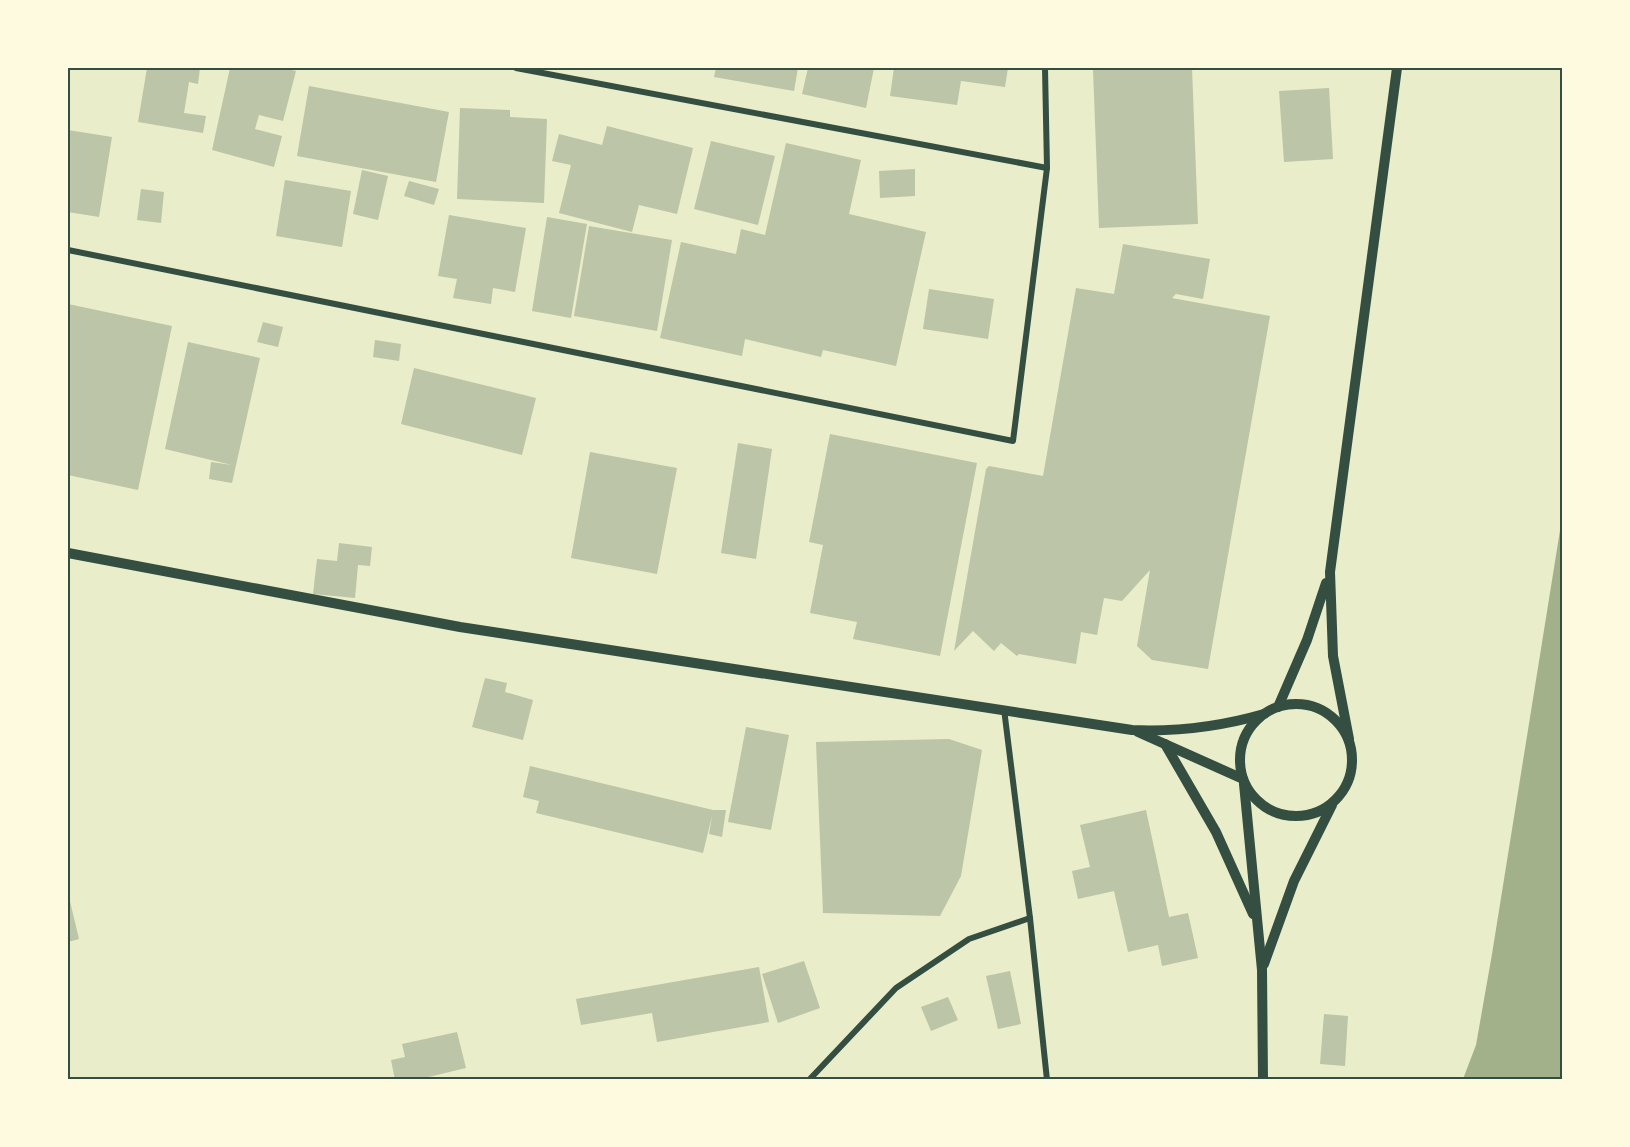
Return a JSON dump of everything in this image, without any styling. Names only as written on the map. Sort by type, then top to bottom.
[{"type":"street","points":[[516,68],[1047,168]]},
{"type":"street","points":[[68,250],[1014,441],[1047,168],[1045,68]]},
{"type":"street","points":[[1262,970],[1294,881],[1351,774],[1352,756],[1333,656],[1330,572],[1397,68]]},
{"type":"street","points":[[68,553],[460,627],[1004,708],[1132,730],[1186,730],[1214,727],[1264,714],[1278,707],[1295,704],[1312,706],[1327,713],[1340,724],[1349,739]]},
{"type":"street","points":[[1278,707],[1307,640],[1330,572]]},
{"type":"street","points":[[1004,708],[1047,1080]]},
{"type":"street","points":[[1263,1080],[1262,970],[1240,761],[1242,743],[1251,727],[1264,714]]},
{"type":"street","points":[[1132,730],[1243,780],[1253,796],[1266,808],[1282,815],[1309,815],[1333,804]]},
{"type":"street","points":[[1165,744],[1216,832],[1258,924]]},
{"type":"street","points":[[809,1080],[896,988],[969,939],[1030,918]]},
{"type":"shaded area","points":[[1562,518],[1562,1079],[1463,1079],[1476,1045]]},
{"type":"building","points":[[147,68],[200,68],[198,84],[189,82],[184,113],[206,116],[203,133],[138,122]]},
{"type":"building","points":[[230,68],[283,68],[296,71],[283,121],[259,115],[255,129],[282,136],[274,167],[212,150]]},
{"type":"building","points":[[716,68],[798,68],[794,91],[714,77]]},
{"type":"building","points":[[808,68],[874,68],[866,108],[802,94]]},
{"type":"building","points":[[894,68],[1008,68],[1005,87],[961,81],[957,105],[890,96]]},
{"type":"building","points":[[1192,68],[1198,224],[1099,228],[1093,69]]},
{"type":"building","points":[[309,86],[449,112],[436,182],[297,156]]},
{"type":"building","points":[[1329,88],[1333,159],[1284,162],[1279,91]]},
{"type":"building","points":[[460,108],[510,110],[510,117],[547,119],[544,203],[457,199]]},
{"type":"building","points":[[607,126],[693,148],[677,214],[639,205],[632,232],[559,213],[571,165],[552,161],[559,134],[602,145]]},
{"type":"building","points":[[68,130],[112,137],[99,217],[68,212]]},
{"type":"building","points":[[711,141],[775,156],[758,225],[694,209]]},
{"type":"building","points":[[786,143],[861,160],[849,214],[926,232],[896,366],[823,350],[821,357],[745,339],[742,356],[660,338],[681,242],[736,254],[741,229],[765,235]]},
{"type":"building","points":[[915,169],[915,196],[880,198],[879,171]]},
{"type":"building","points":[[362,170],[388,176],[378,220],[353,214]]},
{"type":"building","points":[[285,180],[351,191],[342,247],[276,236]]},
{"type":"building","points":[[409,181],[439,189],[434,205],[404,196]]},
{"type":"building","points":[[141,189],[164,192],[161,223],[137,220]]},
{"type":"building","points":[[449,215],[526,228],[515,292],[493,288],[491,304],[453,298],[457,279],[438,276]]},
{"type":"building","points":[[547,217],[587,224],[571,318],[532,311]]},
{"type":"building","points":[[589,226],[672,240],[657,331],[574,316]]},
{"type":"building","points":[[1123,244],[1210,259],[1203,299],[1176,294],[1172,298],[1270,316],[1208,669],[1152,660],[1137,646],[1150,570],[1122,601],[1104,598],[1097,635],[1081,632],[1076,664],[1019,654],[1017,656],[1001,643],[994,651],[973,631],[954,651],[986,469],[989,466],[1043,476],[1076,288],[1114,294]]},
{"type":"building","points":[[929,289],[994,299],[988,339],[923,329]]},
{"type":"building","points":[[68,304],[172,326],[138,490],[68,475]]},
{"type":"building","points":[[263,322],[283,327],[278,347],[257,342]]},
{"type":"building","points":[[375,340],[401,344],[399,361],[373,357]]},
{"type":"building","points":[[188,342],[260,358],[232,483],[209,479],[211,462],[232,465],[165,449]]},
{"type":"building","points":[[414,368],[536,398],[522,455],[401,424]]},
{"type":"building","points":[[830,434],[977,463],[940,656],[853,639],[857,622],[810,613],[823,545],[809,542]]},
{"type":"building","points":[[738,443],[772,449],[756,559],[721,553]]},
{"type":"building","points":[[590,452],[677,468],[657,574],[571,558]]},
{"type":"building","points":[[339,543],[372,547],[370,566],[358,565],[355,598],[313,594],[317,559],[337,561]]},
{"type":"building","points":[[485,678],[507,683],[505,692],[533,700],[523,740],[472,727]]},
{"type":"building","points":[[746,727],[789,735],[771,830],[728,822]]},
{"type":"building","points":[[949,739],[982,750],[961,876],[940,916],[823,913],[816,742]]},
{"type":"building","points":[[530,766],[713,810],[726,810],[722,837],[709,834],[712,816],[703,853],[536,813],[539,801],[523,797]]},
{"type":"building","points":[[1146,810],[1169,917],[1188,913],[1198,958],[1162,966],[1158,945],[1128,952],[1114,891],[1078,899],[1072,871],[1090,867],[1080,825]]},
{"type":"building","points":[[68,893],[79,939],[68,942]]},
{"type":"building","points":[[804,961],[820,1008],[778,1023],[762,974]]},
{"type":"building","points":[[759,967],[769,1022],[657,1042],[652,1013],[581,1025],[576,999]]},
{"type":"building","points":[[1010,971],[1021,1024],[998,1029],[986,976]]},
{"type":"building","points":[[948,997],[958,1020],[931,1031],[921,1007]]},
{"type":"building","points":[[1324,1014],[1348,1016],[1345,1066],[1320,1064]]},
{"type":"building","points":[[457,1032],[466,1068],[416,1080],[395,1080],[391,1060],[405,1057],[402,1044]]}]
